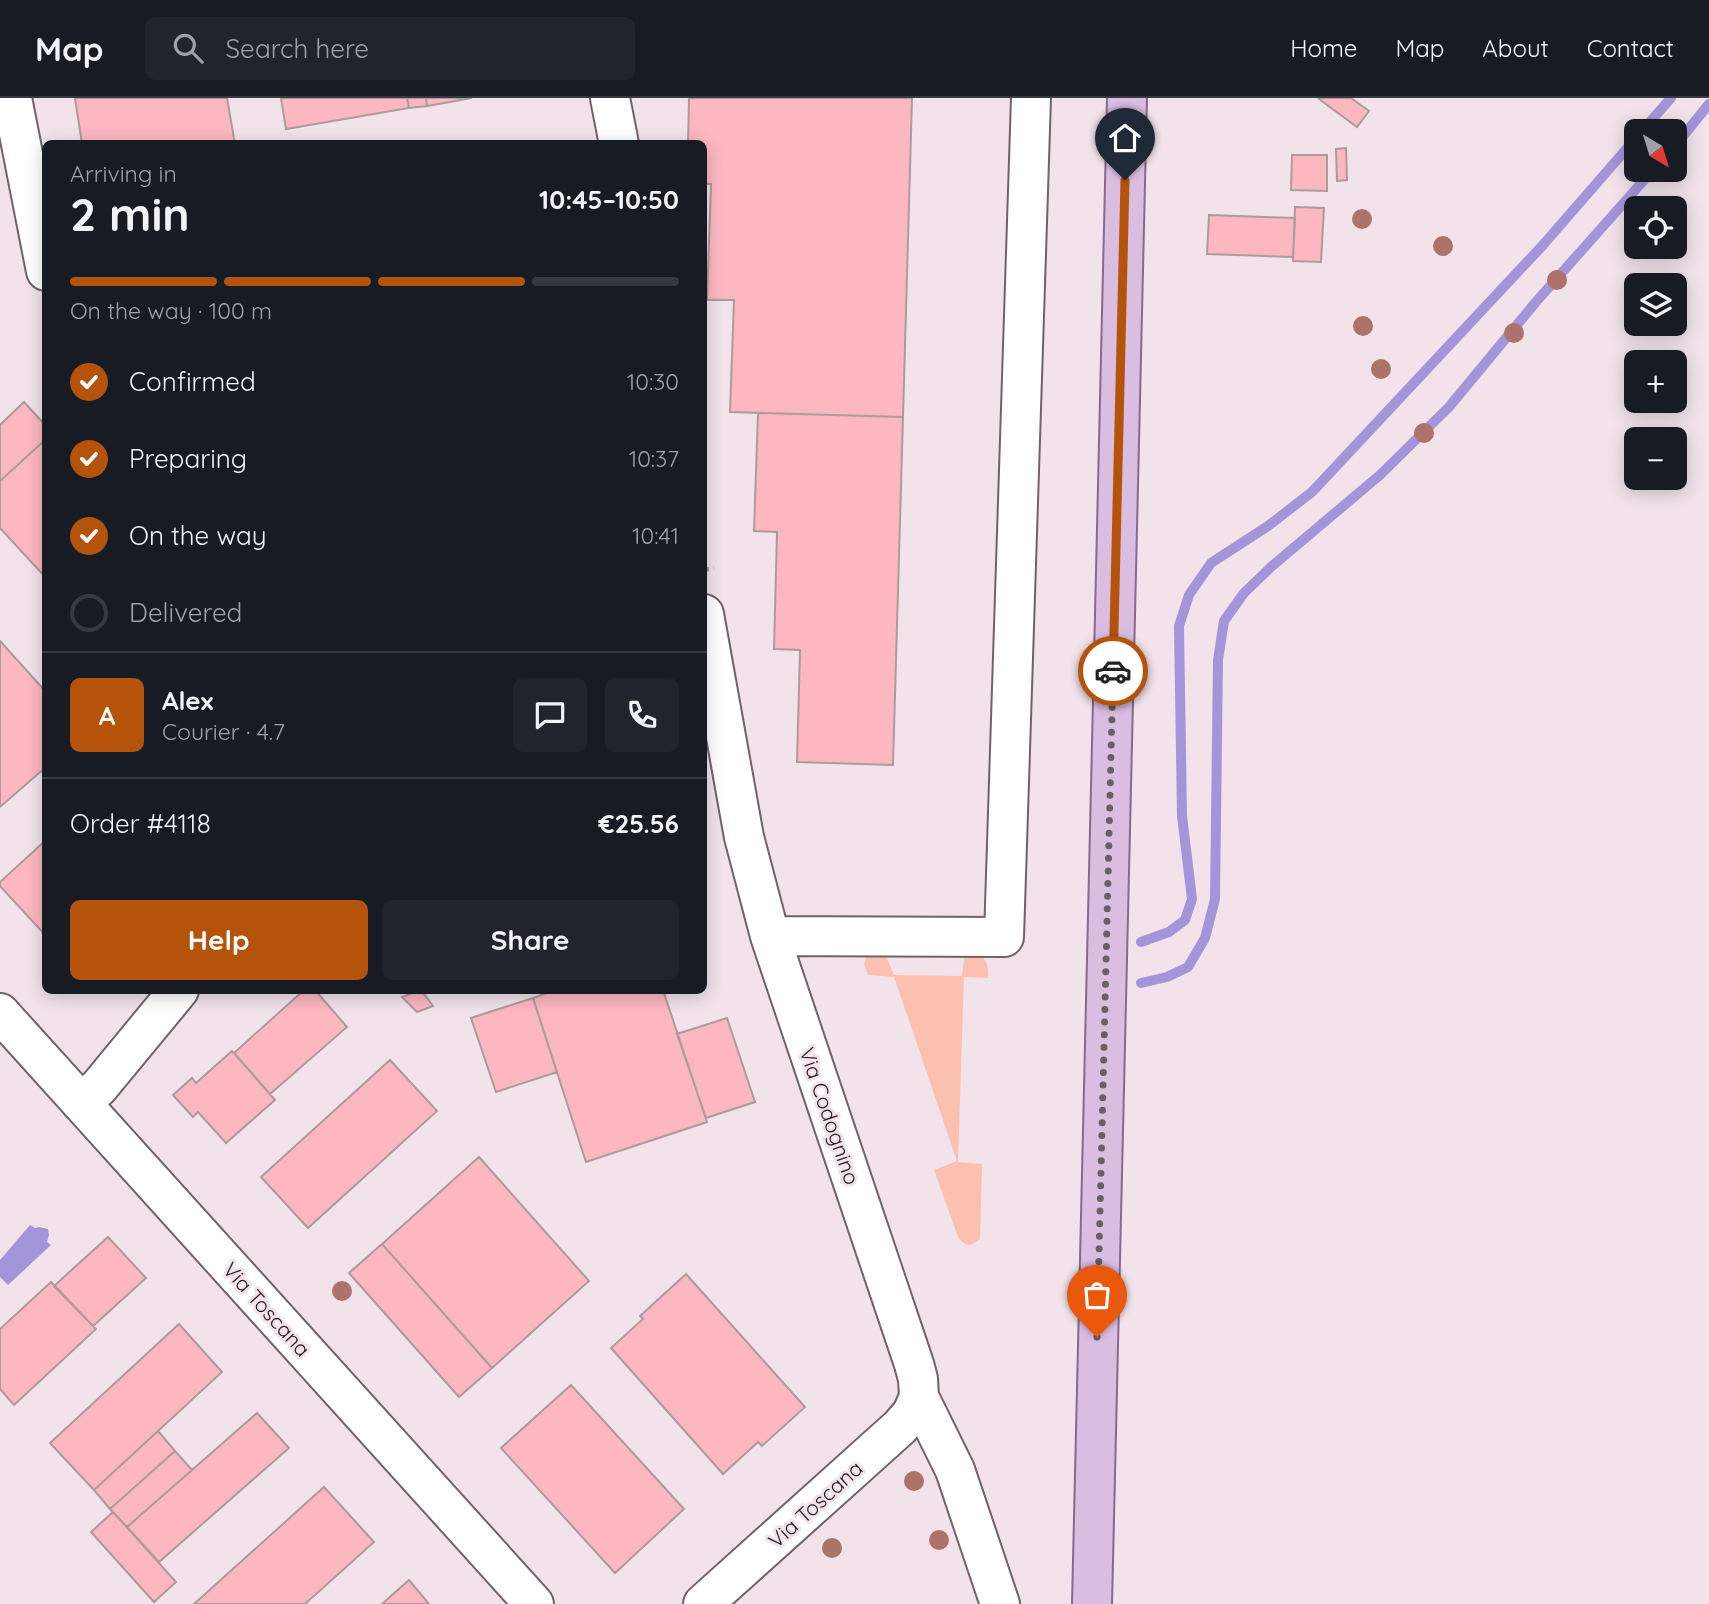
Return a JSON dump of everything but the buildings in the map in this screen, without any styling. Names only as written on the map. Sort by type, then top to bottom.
[{"type":"main road","points":[[1091,1604],[1127,98]]},
{"type":"street","points":[[12,98],[42,244]]},
{"type":"street","points":[[610,98],[616,140]]},
{"type":"street","points":[[770,936],[1004,937],[1031,98]]},
{"type":"street","name":"Via Codognino","points":[[707,631],[744,837],[770,936],[914,1364],[919,1397],[955,1470],[1000,1604]]},
{"type":"street","points":[[81,1103],[99,1087],[176,994]]},
{"type":"street","name":"Via Toscana","points":[[0,1013],[534,1604]]},
{"type":"street","name":"Via Toscana","points":[[704,1604],[900,1427],[912,1413],[919,1397]]},
{"type":"path","points":[[707,569],[714,568]]},
{"type":"shaded area","points":[[883,949],[894,975],[962,976],[965,952],[976,954],[986,962],[988,978],[964,977],[958,1162],[982,1164],[980,1239],[971,1245],[963,1243],[958,1237],[934,1170],[957,1161],[894,977],[868,975],[864,964],[867,954]]},
{"type":"shaded area","points":[[30,1225],[48,1229],[47,1242],[51,1245],[8,1285],[0,1277],[0,1260]]},
{"type":"waterway","points":[[1653,119],[1671,98]]},
{"type":"waterway","points":[[1687,131],[1709,104]]},
{"type":"waterway","points":[[1141,942],[1169,932],[1185,920],[1192,899],[1182,816],[1179,626],[1189,595],[1211,563],[1268,526],[1312,492],[1543,245],[1624,152]]},
{"type":"waterway","points":[[1141,983],[1167,977],[1188,967],[1205,938],[1215,899],[1218,660],[1224,621],[1244,593],[1271,567],[1380,475],[1449,407],[1535,303],[1642,182]]},
{"type":"way so far","points":[[1097,1337],[1113,671]]},
{"type":"route","points":[[1113,671],[1125,180]]}]
